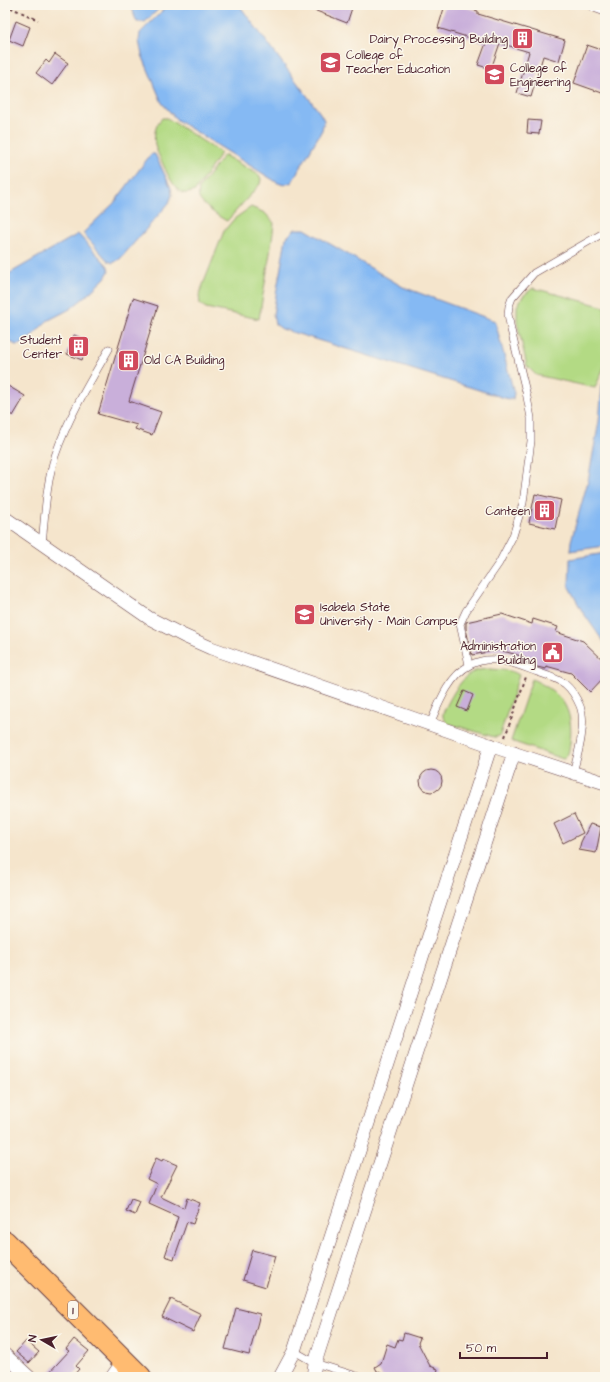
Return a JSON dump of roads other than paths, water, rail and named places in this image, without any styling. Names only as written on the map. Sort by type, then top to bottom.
[{"type":"highway","name":"1","points":[[5,1242],[118,1369],[140,1377]]},
{"type":"street","points":[[594,5],[605,9]]},
{"type":"street","points":[[5,518],[149,618],[211,648],[496,747],[605,783]]},
{"type":"street","points":[[280,1377],[294,1351],[496,747]]},
{"type":"street","points":[[313,1377],[315,1363],[514,753]]},
{"type":"street","points":[[5,1355],[29,1377]]},
{"type":"lane","points":[[469,665],[460,624],[466,611],[499,563],[513,536],[523,503],[531,441],[531,418],[510,330],[508,314],[509,306],[512,298],[534,273],[605,232]]},
{"type":"lane","points":[[42,544],[46,503],[55,457],[76,407],[108,349]]},
{"type":"lane","points":[[430,724],[440,701],[450,684],[459,673],[469,665],[491,659],[511,662],[529,668],[565,684],[581,708],[581,736],[573,772]]},
{"type":"lane","points":[[294,1351],[315,1363],[360,1377]]},
{"type":"water","points":[[132,5],[163,5],[145,22],[137,22]]},
{"type":"water","points":[[168,5],[239,5],[320,113],[324,120],[322,130],[292,182],[284,185],[278,183],[177,120],[162,103],[142,55],[139,41],[140,33]]},
{"type":"water","points":[[151,154],[155,154],[171,188],[172,195],[169,203],[120,259],[113,263],[108,261],[83,233],[114,203]]},
{"type":"water","points":[[295,229],[305,229],[403,287],[495,321],[514,393],[513,399],[508,399],[282,329],[275,324],[273,315],[286,238]]},
{"type":"water","points":[[78,234],[108,266],[109,271],[105,278],[70,309],[47,321],[25,343],[16,345],[5,339],[5,276]]},
{"type":"water","points":[[605,378],[605,546],[570,551],[571,541],[588,481],[599,421],[602,386]]},
{"type":"water","points":[[605,553],[605,644],[582,611],[569,587],[570,559]]},
{"type":"place","name":"Dairy Processing Building","points":[[523,39]]},
{"type":"place","name":"College of Teacher Education","points":[[330,62]]},
{"type":"place","name":"College of Engineering","points":[[495,75]]},
{"type":"place","name":"Student Center","points":[[78,347]]},
{"type":"place","name":"Old CA Building","points":[[128,360]]},
{"type":"place","name":"Canteen","points":[[545,511]]},
{"type":"place","name":"Isabela State University - Main Campus","points":[[305,614]]},
{"type":"place","name":"Administration Building","points":[[552,653]]}]
